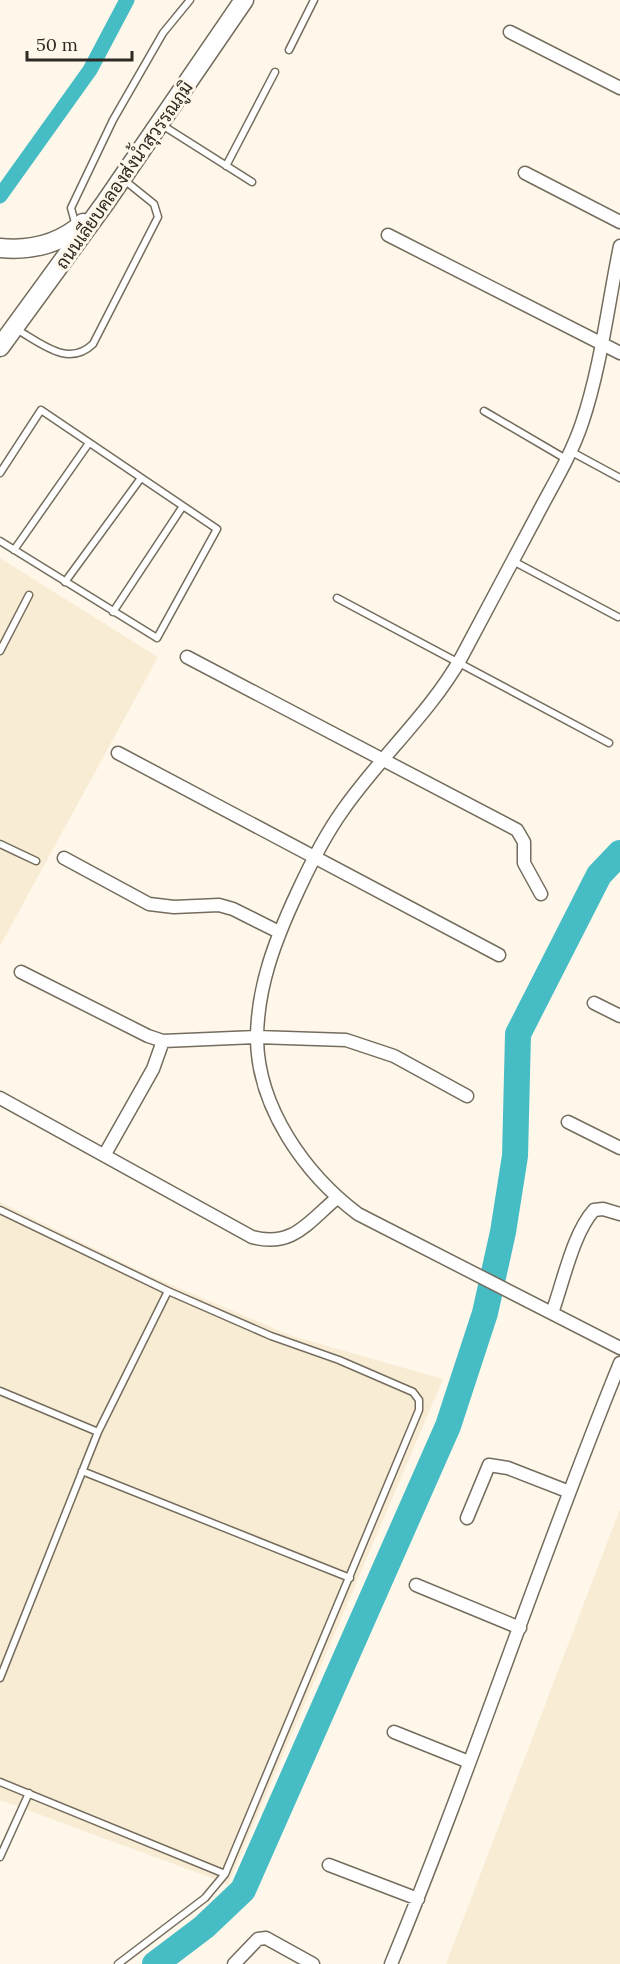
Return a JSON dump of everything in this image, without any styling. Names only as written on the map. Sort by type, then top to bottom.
[{"type":"main road","name":"ถนนเลียบคลองส่งน้ำสุวรรณภูมิ","points":[[0,347],[105,203],[244,0]]},
{"type":"main road","points":[[0,248],[43,246],[60,240],[105,203]]},
{"type":"street","points":[[510,32],[620,88]]},
{"type":"street","points":[[525,173],[620,222]]},
{"type":"street","points":[[388,235],[620,353]]},
{"type":"street","points":[[620,246],[582,424],[568,455],[459,662],[341,812],[314,856],[279,932],[266,973],[257,1037],[266,1088],[285,1133],[308,1166],[337,1198],[358,1214],[620,1348]]},
{"type":"street","points":[[187,657],[517,830],[524,842],[524,863],[541,894]]},
{"type":"street","points":[[118,753],[499,955]]},
{"type":"street","points":[[64,858],[149,904],[174,907],[219,905],[233,909],[279,932]]},
{"type":"street","points":[[21,972],[148,1036],[163,1041],[257,1037],[346,1040],[372,1047],[467,1096]]},
{"type":"street","points":[[594,1003],[620,1016]]},
{"type":"street","points":[[105,1154],[153,1069],[163,1041]]},
{"type":"street","points":[[0,1098],[252,1237],[278,1242],[291,1238],[337,1198]]},
{"type":"street","points":[[568,1122],[620,1148]]},
{"type":"street","points":[[552,1313],[578,1239],[589,1216],[594,1210],[603,1209],[620,1214]]},
{"type":"street","points":[[391,1964],[418,1899],[519,1628],[567,1491],[620,1363]]},
{"type":"street","points":[[467,1518],[489,1465],[508,1468],[567,1491]]},
{"type":"street","points":[[416,1585],[519,1628]]},
{"type":"street","points":[[394,1732],[469,1762]]},
{"type":"street","points":[[329,1865],[418,1899]]},
{"type":"street","points":[[234,1964],[258,1939],[266,1938],[313,1964]]},
{"type":"lane","points":[[76,229],[71,208],[113,120],[162,33],[190,0]]},
{"type":"lane","points":[[289,50],[314,0]]},
{"type":"lane","points":[[226,166],[275,72]]},
{"type":"lane","points":[[160,124],[252,182]]},
{"type":"lane","points":[[14,328],[70,356],[84,352],[93,344],[158,217],[154,204],[122,178]]},
{"type":"lane","points":[[0,473],[41,410],[218,529],[156,638],[0,541]]},
{"type":"lane","points":[[484,411],[568,455],[620,478]]},
{"type":"lane","points":[[14,549],[89,443]]},
{"type":"lane","points":[[65,582],[141,478]]},
{"type":"lane","points":[[113,612],[183,506]]},
{"type":"lane","points":[[512,561],[618,617]]},
{"type":"lane","points":[[0,651],[29,595]]},
{"type":"lane","points":[[337,597],[609,743]]},
{"type":"lane","points":[[0,844],[36,861]]},
{"type":"lane","points":[[0,1210],[168,1291],[271,1336],[339,1360],[413,1392],[419,1400],[416,1419],[225,1874],[205,1898],[118,1964]]},
{"type":"lane","points":[[0,1678],[98,1431],[168,1291]]},
{"type":"lane","points":[[0,1391],[98,1431]]},
{"type":"lane","points":[[82,1471],[350,1578]]},
{"type":"lane","points":[[0,1782],[225,1874]]},
{"type":"lane","points":[[0,1857],[29,1793]]},
{"type":"shaded area","points":[[0,558],[158,657],[0,946]]},
{"type":"shaded area","points":[[0,1202],[146,1274],[292,1336],[443,1379],[228,1884],[0,1800]]},
{"type":"shaded area","points":[[620,1509],[620,1964],[446,1964]]},
{"type":"waterway","points":[[0,196],[90,70],[127,0]]},
{"type":"waterway","points":[[155,1964],[204,1927],[243,1890],[448,1426],[485,1313],[503,1232],[515,1156],[518,1034],[599,875],[620,853]]}]
